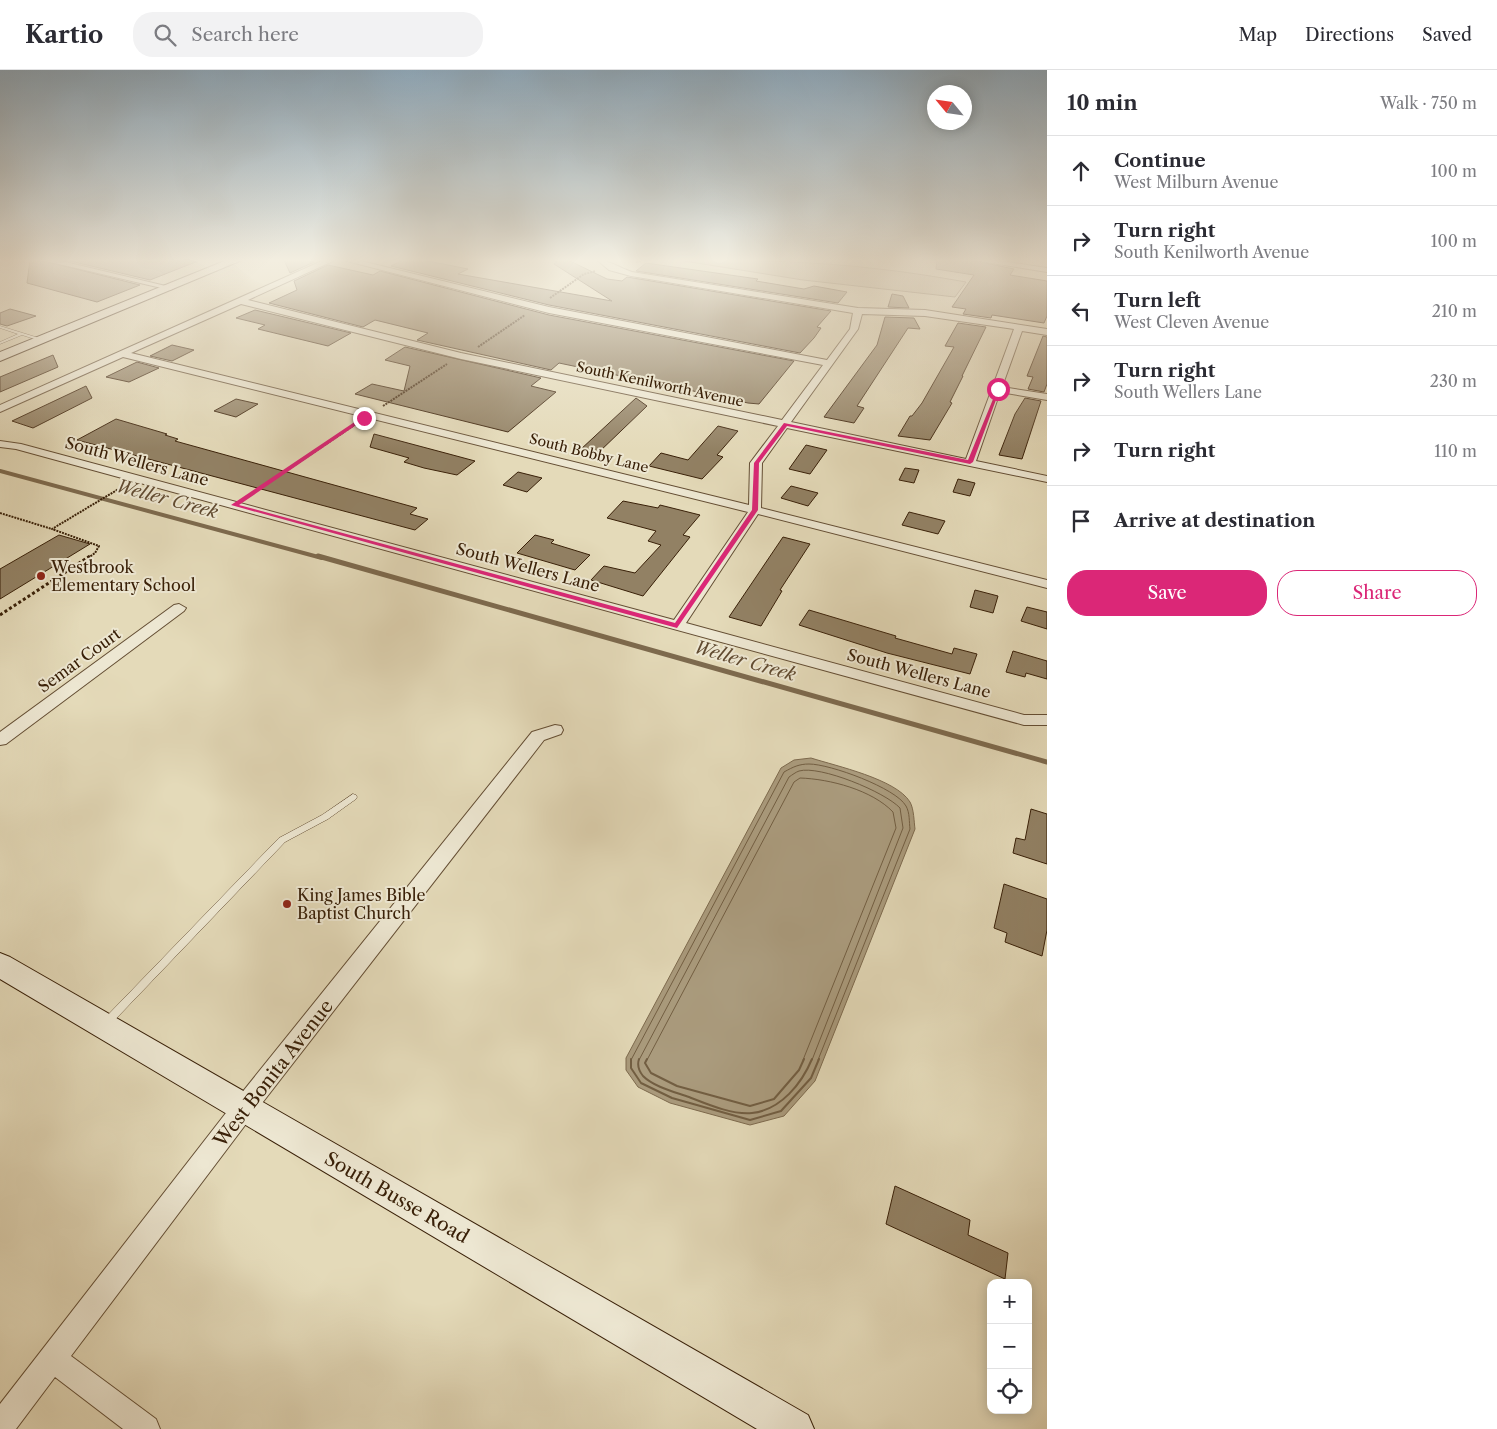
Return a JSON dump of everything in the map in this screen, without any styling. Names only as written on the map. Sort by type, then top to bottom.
[{"type":"main road","points":[[0,357],[82,323]]},
{"type":"main road","name":"South Busse Road","points":[[0,965],[794,1429]]},
{"type":"street","points":[[0,409],[191,323]]},
{"type":"street","name":"South Kenilworth Avenue","points":[[330,323],[461,356],[1047,479]]},
{"type":"street","points":[[620,323],[828,363]]},
{"type":"street","points":[[677,626],[755,510],[756,463],[854,329],[855,323]]},
{"type":"street","points":[[995,323],[1047,332]]},
{"type":"street","points":[[970,462],[1019,327]]},
{"type":"street","name":"South Bobby Lane","points":[[123,354],[1047,584]]},
{"type":"street","points":[[998,389],[1047,398]]},
{"type":"street","name":"South Wellers Lane","points":[[0,444],[234,505],[1024,720],[1047,720]]},
{"type":"street","name":"Semar Court","points":[[0,740],[179,608]]},
{"type":"street","name":"West Bonita Avenue","points":[[0,1427],[244,1108],[538,736],[555,730]]},
{"type":"street","points":[[52,1359],[146,1429]]},
{"type":"lane","points":[[0,327],[21,333],[20,335]]},
{"type":"lane","points":[[0,343],[20,335],[41,340]]},
{"type":"lane","points":[[103,1026],[282,840],[325,817],[353,797]]},
{"type":"path","points":[[477,347],[512,323]]},
{"type":"path","points":[[382,406],[447,364]]},
{"type":"path","points":[[234,505],[364,418]]},
{"type":"path","points":[[52,529],[123,487]]},
{"type":"path","points":[[0,512],[100,546],[95,553],[73,569],[0,615]]},
{"type":"water","points":[[811,758],[865,774],[903,794],[910,802],[915,829],[815,1081],[784,1116],[750,1125],[670,1103],[638,1087],[626,1070],[626,1058],[781,768],[794,760]]},
{"type":"building","points":[[0,323],[14,323],[7,326]]},
{"type":"building","points":[[258,323],[311,323],[351,333],[328,346],[258,329],[265,325]]},
{"type":"building","points":[[349,323],[369,323],[363,327]]},
{"type":"building","points":[[389,323],[594,323],[794,361],[759,404],[675,387],[677,385],[643,377],[640,380],[559,363],[551,370],[417,340],[428,333]]},
{"type":"building","points":[[645,323],[820,323],[817,327],[821,328],[800,353]]},
{"type":"building","points":[[883,323],[917,323],[920,329],[908,328],[857,406],[864,408],[854,423],[824,417],[877,345]]},
{"type":"building","points":[[958,323],[986,327],[950,402],[952,403],[930,440],[898,436],[910,416],[922,403],[954,347],[945,346]]},
{"type":"building","points":[[1043,336],[1047,337],[1047,384],[1044,392],[1028,389],[1033,377],[1027,376]]},
{"type":"building","points":[[172,345],[194,350],[172,361],[150,356]]},
{"type":"building","points":[[405,347],[541,378],[531,386],[556,392],[508,432],[355,394],[372,384],[404,391],[410,366],[385,360]]},
{"type":"building","points":[[53,355],[58,367],[0,392],[0,377]]},
{"type":"building","points":[[137,362],[159,368],[129,382],[106,377]]},
{"type":"building","points":[[86,386],[92,398],[33,428],[12,421]]},
{"type":"building","points":[[636,398],[647,406],[597,454],[580,450]]},
{"type":"building","points":[[1025,398],[1041,401],[1022,459],[999,455],[1015,414]]},
{"type":"building","points":[[236,399],[258,404],[236,417],[214,411]]},
{"type":"building","points":[[116,419],[167,434],[165,435],[178,439],[175,441],[417,508],[410,514],[428,519],[415,530],[77,440]]},
{"type":"building","points":[[718,426],[738,431],[717,455],[723,457],[702,479],[649,466],[661,453],[688,460]]},
{"type":"building","points":[[374,434],[475,461],[457,475],[424,468],[404,462],[409,458],[370,447]]},
{"type":"building","points":[[806,445],[827,450],[810,474],[789,469]]},
{"type":"building","points":[[905,468],[919,470],[914,483],[899,480]]},
{"type":"building","points":[[518,472],[542,478],[527,492],[503,485]]},
{"type":"building","points":[[958,479],[975,483],[970,496],[953,492]]},
{"type":"building","points":[[791,486],[818,493],[808,506],[781,498]]},
{"type":"building","points":[[623,501],[658,508],[660,505],[700,515],[683,535],[690,537],[643,596],[591,580],[604,566],[635,573],[661,545],[648,541],[656,531],[607,518]]},
{"type":"building","points":[[909,512],[945,521],[938,534],[902,525]]},
{"type":"building","points":[[59,535],[90,544],[0,599],[0,569]]},
{"type":"building","points":[[535,535],[554,540],[551,543],[590,555],[575,570],[517,553]]},
{"type":"building","points":[[783,537],[810,544],[780,590],[782,591],[761,626],[729,617]]},
{"type":"building","points":[[975,590],[998,596],[993,613],[970,607]]},
{"type":"building","points":[[1027,607],[1047,612],[1047,629],[1021,621]]},
{"type":"building","points":[[809,610],[952,654],[954,648],[977,654],[970,674],[887,653],[799,625]]},
{"type":"building","points":[[1013,651],[1047,661],[1047,679],[1026,673],[1025,677],[1006,672]]},
{"type":"building","points":[[1031,809],[1047,814],[1047,864],[1013,853],[1016,838],[1025,840]]},
{"type":"building","points":[[1004,884],[1047,899],[1047,930],[1042,956],[1005,942],[1007,933],[994,928]]},
{"type":"building","points":[[895,1186],[970,1220],[968,1235],[1008,1253],[1005,1279],[886,1224]]},
{"type":"waterway","name":"Weller Creek","points":[[0,471],[322,558]]},
{"type":"waterway","name":"Weller Creek","points":[[318,556],[1047,762]]},
{"type":"place","name":"Westbrook Elementary School","points":[[41,576]]},
{"type":"place","name":"King James Bible Baptist Church","points":[[287,904]]},
{"type":"route","points":[[364,418],[234,505],[677,626],[755,510],[756,463],[786,424],[970,462],[998,389]]}]
